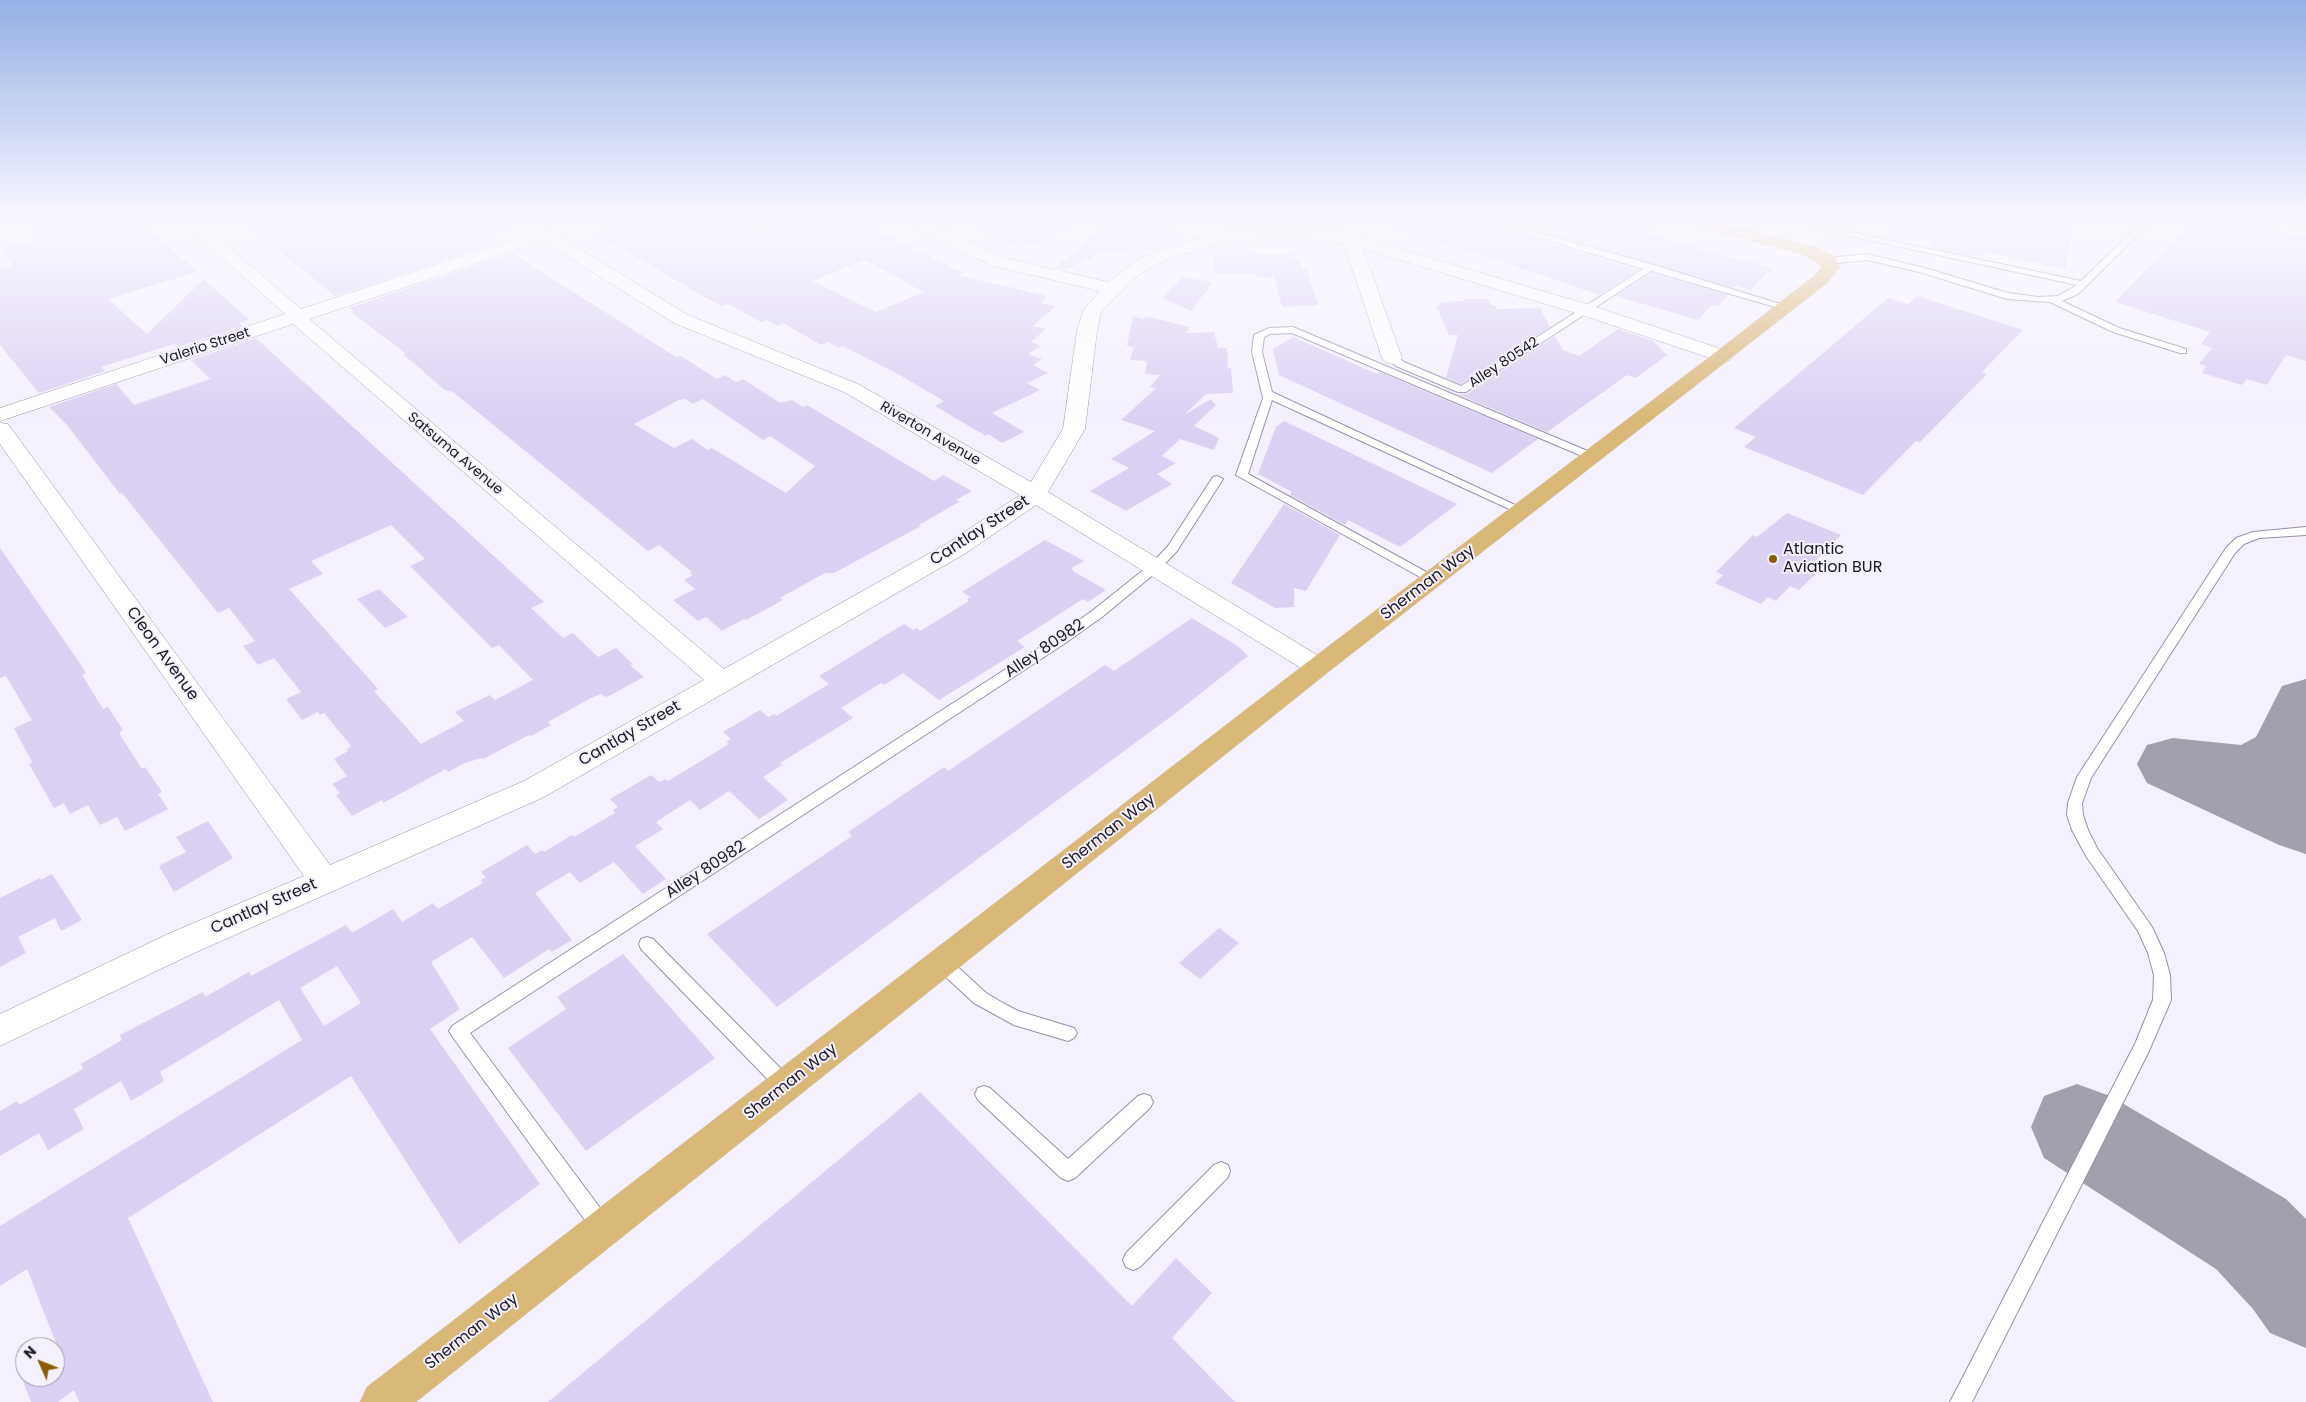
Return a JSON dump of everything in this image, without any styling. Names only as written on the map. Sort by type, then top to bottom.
[{"type":"main road","name":"Sherman Way","points":[[382,1402],[604,1230],[1318,667],[1724,356],[1808,288]]},
{"type":"street","name":"Satsuma Avenue","points":[[265,288],[297,317],[304,326],[723,682]]},
{"type":"street","name":"Valerio Street","points":[[0,414],[297,317],[375,288]]},
{"type":"street","name":"Riverton Avenue","points":[[631,288],[681,319],[851,388],[1035,494],[1318,667]]},
{"type":"street","name":"Cantlay Street","points":[[0,1031],[180,944],[534,789],[957,548],[1011,513],[1035,494],[1074,429],[1087,331],[1092,311],[1112,288]]},
{"type":"street","points":[[1368,288],[1392,358]]},
{"type":"street","name":"Cantlay Street","points":[[1521,288],[1724,356]]},
{"type":"street","name":"Cleon Avenue","points":[[0,429],[324,880]]},
{"type":"lane","points":[[1586,310],[1618,288]]},
{"type":"lane","points":[[1724,288],[1785,307]]},
{"type":"lane","points":[[1982,288],[2007,296],[2053,300],[2069,296],[2078,288]]},
{"type":"lane","points":[[2053,300],[2116,330],[2184,351]]},
{"type":"lane","name":"Alley 80542","points":[[1392,358],[1400,364],[1462,390],[1586,310]]},
{"type":"lane","points":[[1433,579],[1242,475],[1268,398],[1257,352],[1259,335],[1269,331],[1293,330],[1592,457]]},
{"type":"lane","points":[[1267,394],[1522,511]]},
{"type":"lane","points":[[1155,567],[1174,548],[1217,479]]},
{"type":"lane","points":[[1961,1402],[2142,1047],[2162,1000],[2162,975],[2156,953],[2144,927],[2091,852],[2080,830],[2075,815],[2075,803],[2084,777],[2230,551],[2240,541],[2256,535],[2306,531]]},
{"type":"lane","name":"Alley 80982","points":[[604,1230],[458,1031],[1059,641],[1097,614],[1155,567]]},
{"type":"lane","points":[[647,944],[786,1086]]},
{"type":"lane","points":[[942,963],[980,998],[997,1008],[1014,1017],[1068,1033]]},
{"type":"lane","points":[[984,1094],[1068,1172],[1144,1102]]},
{"type":"lane","points":[[1133,1260],[1221,1171]]},
{"type":"building","points":[[0,288],[143,288],[108,299],[147,334],[194,288],[214,288],[249,320],[239,323],[243,326],[178,347],[174,344],[101,367],[105,371],[39,393],[0,345]]},
{"type":"building","points":[[326,288],[358,288],[335,296]]},
{"type":"building","points":[[407,288],[568,288],[676,357],[681,356],[717,379],[725,375],[736,382],[743,379],[780,403],[792,400],[803,407],[807,405],[934,481],[943,475],[972,491],[956,500],[959,502],[919,525],[921,526],[834,573],[825,573],[780,598],[783,600],[722,631],[706,617],[698,621],[673,600],[695,589],[684,580],[693,575],[690,573],[692,572],[659,545],[648,551],[453,392],[445,390],[403,354],[405,353],[351,312],[353,311],[349,308]],"holes":[[[685,399],[693,404],[703,399],[763,440],[770,436],[815,466],[786,493],[712,448],[708,450],[692,439],[674,448],[634,424],[679,400]]]},
{"type":"building","points":[[690,288],[827,288],[876,312],[923,292],[916,288],[1015,288],[1047,296],[1040,303],[1056,306],[1033,326],[1046,329],[1031,342],[1041,346],[1028,354],[1042,359],[1033,365],[1048,373],[1027,383],[1040,390],[992,413],[1024,432],[1002,443],[988,434],[986,436],[935,406],[944,401],[898,374],[843,346],[839,348],[828,342],[821,345],[783,323],[777,326],[767,320],[761,322],[728,304],[722,306]]},
{"type":"building","points":[[1172,288],[1208,288],[1191,311],[1163,298]]},
{"type":"building","points":[[1277,288],[1313,288],[1318,305],[1282,307]]},
{"type":"building","points":[[1580,288],[1610,288],[1599,295]]},
{"type":"building","points":[[1628,288],[1705,288],[1728,295],[1718,306],[1712,305],[1698,320],[1616,296]]},
{"type":"building","points":[[2128,288],[2306,288],[2306,361],[2286,355],[2267,385],[2247,379],[2242,385],[2202,373],[2206,366],[2199,364],[2212,348],[2201,344],[2210,332],[2115,302]]},
{"type":"building","points":[[1917,296],[2023,330],[1982,372],[1987,374],[1920,442],[1916,441],[1863,495],[1744,447],[1756,437],[1734,428],[1888,298],[1908,304]]},
{"type":"building","points":[[1464,299],[1488,299],[1491,305],[1495,305],[1497,309],[1540,308],[1550,327],[1461,384],[1446,378],[1458,335],[1449,335],[1436,305],[1441,305],[1440,302],[1465,301]]},
{"type":"building","points":[[1133,316],[1144,319],[1145,316],[1190,327],[1186,333],[1214,332],[1218,348],[1227,348],[1228,368],[1231,368],[1233,393],[1206,394],[1184,415],[1211,399],[1216,405],[1194,426],[1219,438],[1214,450],[1180,439],[1162,456],[1176,463],[1157,474],[1172,484],[1126,511],[1090,491],[1129,468],[1111,459],[1155,431],[1121,420],[1156,388],[1150,387],[1160,375],[1145,374],[1147,361],[1130,360],[1134,347],[1127,346]]},
{"type":"building","points":[[1618,329],[1653,341],[1667,355],[1636,378],[1627,375],[1547,432],[1457,394],[1467,394],[1555,336],[1563,350],[1579,356]]},
{"type":"building","points":[[1293,337],[1377,374],[1380,372],[1538,439],[1492,473],[1279,375],[1273,349]]},
{"type":"building","points":[[256,338],[544,602],[531,608],[563,638],[573,633],[598,657],[616,648],[633,664],[630,665],[644,677],[611,695],[605,697],[601,694],[589,699],[548,722],[551,725],[483,759],[465,763],[448,772],[446,769],[383,803],[382,800],[352,816],[336,795],[340,793],[332,784],[347,776],[334,759],[348,751],[347,749],[351,746],[324,713],[320,715],[318,712],[302,720],[286,699],[301,692],[274,658],[258,665],[243,646],[255,641],[229,608],[218,613],[122,493],[120,494],[67,425],[49,407],[116,384],[134,405],[210,379],[191,360]],"holes":[[[391,525],[425,559],[410,566],[492,648],[499,645],[533,680],[495,700],[490,695],[455,712],[464,721],[421,744],[374,691],[378,689],[289,589],[323,574],[311,561]]]},
{"type":"building","points":[[1284,421],[1457,504],[1400,547],[1348,520],[1345,525],[1290,495],[1292,492],[1258,474],[1276,427]]},
{"type":"building","points":[[1284,504],[1340,535],[1306,591],[1294,588],[1294,607],[1275,608],[1231,583]]},
{"type":"building","name":"Atlantic Aviation BUR","points":[[1787,513],[1841,535],[1815,561],[1824,566],[1799,590],[1790,586],[1776,601],[1768,597],[1761,604],[1715,583],[1723,575],[1716,572],[1753,535],[1757,537]]},
{"type":"building","points":[[1045,540],[1084,561],[1072,568],[1073,571],[1106,590],[1088,602],[1083,599],[1017,641],[1025,647],[939,700],[903,673],[884,685],[881,683],[841,708],[853,718],[780,763],[782,765],[763,777],[788,800],[759,819],[729,791],[700,810],[690,800],[656,822],[663,829],[635,846],[666,879],[643,894],[614,862],[580,883],[570,872],[535,893],[572,940],[552,952],[549,949],[504,978],[472,937],[431,962],[460,1009],[430,1029],[540,1184],[459,1244],[351,1076],[128,1218],[213,1402],[79,1402],[74,1390],[58,1402],[31,1402],[25,1387],[65,1387],[65,1337],[54,1337],[27,1269],[0,1286],[0,1226],[302,1040],[279,1000],[160,1072],[164,1081],[131,1101],[121,1081],[74,1109],[84,1129],[48,1150],[39,1133],[0,1156],[0,1111],[17,1101],[19,1105],[83,1069],[81,1064],[122,1040],[120,1035],[203,992],[205,997],[249,972],[251,976],[346,925],[352,933],[393,909],[402,922],[433,903],[438,909],[483,883],[481,880],[486,877],[481,872],[527,845],[535,854],[542,850],[544,852],[572,835],[574,837],[615,813],[613,810],[618,807],[610,799],[651,775],[659,782],[665,779],[668,781],[729,744],[726,742],[731,739],[723,732],[760,710],[768,717],[774,714],[776,716],[829,684],[819,676],[904,624],[913,630],[917,628],[920,631],[969,601],[967,599],[970,597],[962,592]],"holes":[[[337,966],[361,1003],[324,1026],[300,988]]]},
{"type":"building","points":[[0,548],[86,673],[82,675],[103,709],[108,707],[123,730],[119,733],[142,769],[145,767],[162,792],[158,794],[168,809],[125,831],[117,817],[100,825],[88,805],[70,814],[64,803],[54,808],[29,764],[32,762],[14,728],[32,720],[6,676],[0,678]]},
{"type":"building","points":[[379,589],[408,617],[385,628],[357,599]]},
{"type":"building","points":[[1192,618],[1239,647],[1248,656],[1177,712],[777,1007],[707,934],[852,836],[848,832],[944,767],[948,771],[1105,665],[1114,671]]},
{"type":"building","points":[[208,821],[233,858],[174,892],[159,866],[186,852],[176,837]]},
{"type":"building","points":[[52,874],[82,920],[61,931],[55,918],[18,937],[26,953],[0,967],[0,898]]},
{"type":"building","points":[[1219,928],[1239,943],[1200,979],[1179,963]]},
{"type":"building","points":[[623,954],[715,1058],[586,1151],[508,1048],[566,1009],[557,997]]},
{"type":"building","points":[[920,1092],[1132,1306],[1176,1258],[1212,1293],[1172,1338],[1235,1402],[548,1402]]},
{"type":"taxiway","points":[[2284,754],[2306,703]]},
{"type":"taxiway","points":[[2185,766],[2237,773],[2260,768],[2284,754]]},
{"type":"taxiway","points":[[2284,754],[2299,798]]},
{"type":"taxiway","points":[[2173,764],[2306,825]]},
{"type":"taxiway","points":[[2077,1127],[2251,1234],[2289,1273],[2306,1297]]},
{"type":"place","name":"Atlantic Aviation BUR","points":[[1773,559]]}]
